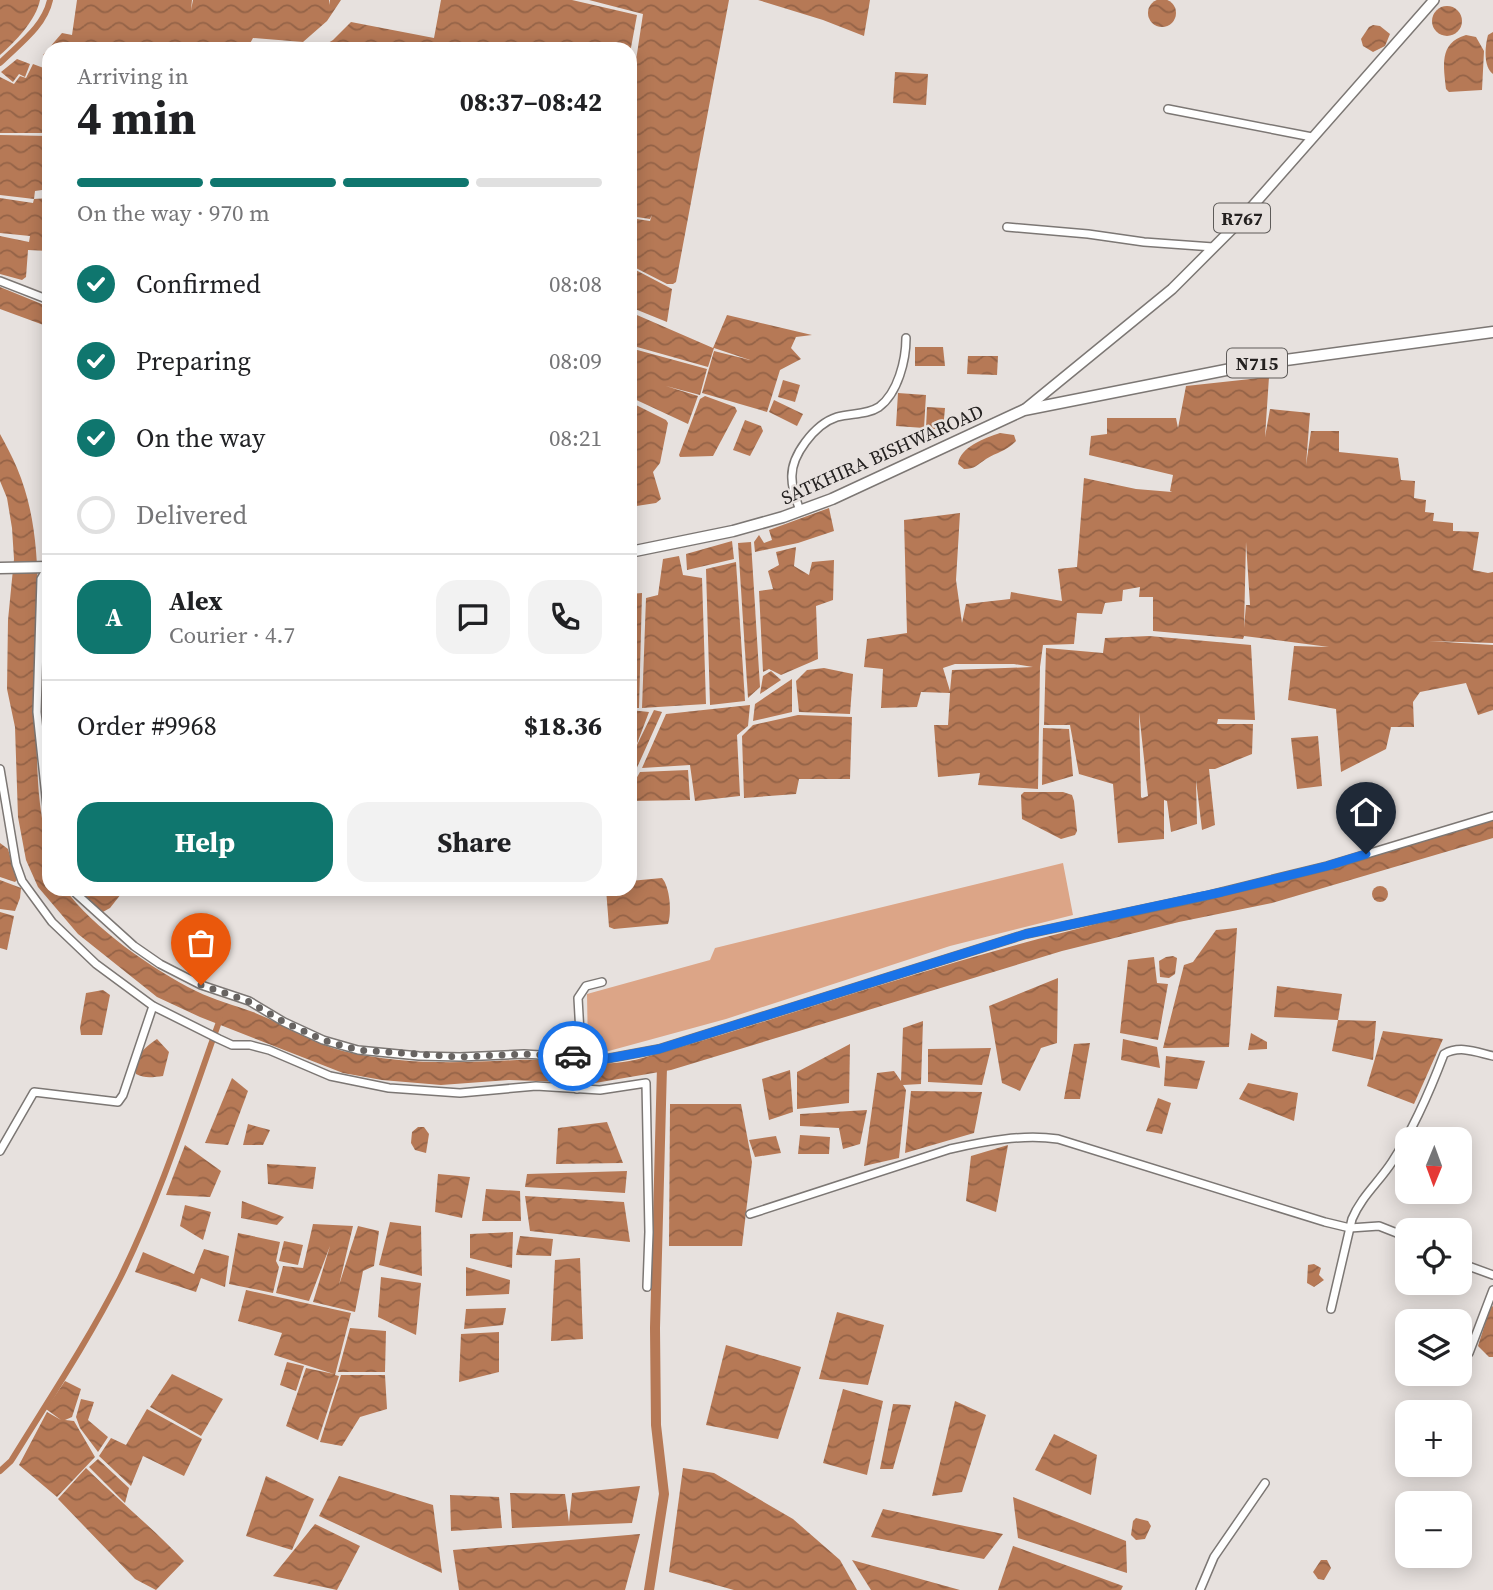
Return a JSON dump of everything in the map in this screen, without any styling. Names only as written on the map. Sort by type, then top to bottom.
[{"type":"highway","name":"N715","points":[[1024,410],[1256,364],[1493,332]]},
{"type":"highway","name":"SATKHIRA BISHWAROAD","points":[[637,551],[733,531],[800,511],[832,499],[1024,410]]},
{"type":"highway","points":[[1,568],[42,567]]},
{"type":"main road","name":"R767","points":[[1024,410],[1172,289],[1213,247],[1434,0]]},
{"type":"street","points":[[1168,109],[1312,137]]},
{"type":"street","points":[[1007,227],[1213,247]]},
{"type":"street","points":[[0,281],[42,297]]},
{"type":"street","points":[[800,511],[791,479],[793,463],[801,449],[820,426],[835,417],[876,409],[887,400],[902,367],[906,338]]},
{"type":"street","points":[[42,577],[37,712],[42,759]]},
{"type":"street","points":[[0,769],[12,849],[22,881],[52,922],[96,964],[153,1006],[219,1040],[232,1045],[250,1045],[270,1050],[330,1076],[389,1088],[460,1093],[536,1086],[600,1090],[646,1083],[649,1232],[646,1287]]},
{"type":"street","points":[[79,896],[134,946],[160,964],[201,985],[248,1001],[323,1040],[358,1050],[419,1056],[524,1054],[605,1059],[659,1049],[1026,934],[1205,896],[1327,866],[1493,816]]},
{"type":"street","points":[[577,1088],[580,994],[586,986],[602,982]]},
{"type":"street","points":[[0,1151],[34,1092],[118,1102],[123,1096],[153,1006]]},
{"type":"street","points":[[1331,1309],[1352,1219],[1362,1198],[1379,1181],[1414,1124],[1444,1054],[1454,1049],[1493,1056]]},
{"type":"street","points":[[750,1214],[950,1149],[978,1143],[1041,1137],[1058,1139],[1350,1228],[1380,1226],[1395,1232]]},
{"type":"street","points":[[1472,1267],[1493,1275]]},
{"type":"street","points":[[1472,1345],[1493,1290]]},
{"type":"street","points":[[1200,1590],[1214,1557],[1265,1483]]},
{"type":"shaded area","points":[[1063,863],[1073,915],[950,946],[726,1019],[605,1052],[588,1051],[587,994],[710,960],[715,948]]},
{"type":"water","points":[[1162,-1],[1172,3],[1176,13],[1172,23],[1162,27],[1152,23],[1148,13],[1152,3]]},
{"type":"water","points":[[0,0],[40,0],[30,23],[0,55]]},
{"type":"water","points":[[77,0],[192,0],[191,10],[193,0],[329,0],[329,5],[330,0],[341,0],[327,21],[303,42],[253,38],[251,42],[54,42],[62,33],[72,35]]},
{"type":"water","points":[[441,0],[572,0],[637,15],[632,42],[330,42],[351,22],[434,38]]},
{"type":"water","points":[[589,0],[729,0],[676,282],[673,284],[667,284],[637,269],[637,219],[650,221],[652,215],[650,219],[637,217],[637,54],[643,14]]},
{"type":"water","points":[[758,0],[870,0],[864,36]]},
{"type":"water","points":[[1447,6],[1458,10],[1462,21],[1458,32],[1447,36],[1436,32],[1432,21],[1436,10]]},
{"type":"water","points":[[1373,25],[1380,26],[1390,34],[1385,46],[1373,52],[1363,46],[1361,39]]},
{"type":"water","points":[[1493,32],[1493,74],[1488,66],[1486,45],[1488,35]]},
{"type":"water","points":[[1466,35],[1476,37],[1484,51],[1482,90],[1449,92],[1446,89],[1444,72],[1447,50],[1457,39]]},
{"type":"water","points":[[17,59],[30,64],[25,77],[19,74],[13,82],[1,72]]},
{"type":"water","points":[[33,64],[42,67],[42,133],[0,133],[0,77],[14,84],[20,76],[26,78]]},
{"type":"water","points":[[895,72],[928,74],[926,105],[893,103]]},
{"type":"water","points":[[0,135],[42,136],[42,190],[35,191],[34,199],[0,195]]},
{"type":"water","points":[[0,198],[33,203],[34,199],[42,198],[42,251],[28,250],[26,277],[22,280],[0,274],[0,236],[29,242],[30,236],[0,233]]},
{"type":"water","points":[[637,271],[672,289],[667,322],[637,310]]},
{"type":"water","points":[[0,287],[42,304],[42,324],[0,309]]},
{"type":"water","points":[[637,315],[713,348],[727,315],[812,335],[796,337],[791,348],[801,359],[780,370],[767,412],[702,393],[714,351],[750,360],[714,348],[708,367],[637,347]]},
{"type":"water","points":[[915,347],[943,347],[945,366],[915,366]]},
{"type":"water","points":[[637,350],[707,369],[700,395],[666,386],[698,396],[688,424],[637,400]]},
{"type":"water","points":[[968,356],[998,356],[997,375],[967,374]]},
{"type":"water","points":[[1269,377],[1265,437],[1270,409],[1310,413],[1306,465],[1311,431],[1339,431],[1339,452],[1398,458],[1401,480],[1415,481],[1414,498],[1426,500],[1425,512],[1434,513],[1433,521],[1453,523],[1453,531],[1479,532],[1473,570],[1493,572],[1493,643],[1429,641],[1493,645],[1493,710],[1478,715],[1466,683],[1420,692],[1413,702],[1414,727],[1391,727],[1386,749],[1341,772],[1336,709],[1288,700],[1294,646],[1329,647],[1244,636],[1243,639],[1153,631],[1153,597],[1139,597],[1140,587],[1123,590],[1122,601],[1105,603],[1102,614],[1077,613],[1074,644],[1043,645],[1040,667],[1038,789],[978,785],[980,773],[938,777],[934,725],[948,725],[950,693],[921,692],[917,707],[881,708],[883,669],[864,667],[867,639],[907,633],[904,520],[960,513],[956,580],[962,623],[966,604],[1010,599],[1011,592],[1062,601],[1058,569],[1077,567],[1084,478],[1136,489],[1172,492],[1173,475],[1089,455],[1091,436],[1107,434],[1107,418],[1176,418],[1178,428],[1186,386]],"holes":[[[1246,542],[1250,605],[1246,605],[1244,628]],[[955,664],[1014,664],[1033,667],[952,670],[950,691],[943,668]]]},
{"type":"water","points":[[783,380],[800,385],[795,402],[778,397]]},
{"type":"water","points":[[898,393],[926,395],[924,428],[896,426]]},
{"type":"water","points":[[705,396],[735,407],[737,411],[713,456],[680,457],[700,399]]},
{"type":"water","points":[[774,400],[803,414],[797,426],[769,412]]},
{"type":"water","points":[[637,406],[668,423],[660,463],[653,472],[661,499],[656,503],[637,506]]},
{"type":"water","points":[[927,407],[945,408],[943,430],[926,428]]},
{"type":"water","points":[[745,420],[761,426],[763,431],[750,456],[733,450]]},
{"type":"water","points":[[1000,433],[1014,435],[1016,441],[973,467],[964,469],[958,464],[968,448]]},
{"type":"water","points":[[0,434],[17,468],[27,499],[37,563],[35,697],[42,819],[42,892],[26,860],[18,817],[15,727],[7,689],[8,620],[14,559],[7,498],[0,481]]},
{"type":"water","points":[[829,508],[834,531],[798,543],[755,552],[754,542],[759,535],[764,543],[772,540],[769,530]]},
{"type":"water","points":[[732,541],[734,559],[687,570],[686,554]]},
{"type":"water","points":[[751,542],[760,687],[748,698],[738,543]]},
{"type":"water","points":[[796,547],[794,566],[809,575],[812,562],[834,560],[833,600],[816,606],[818,659],[781,675],[769,669],[763,672],[759,591],[773,589],[768,571],[779,565],[776,552]]},
{"type":"water","points":[[679,556],[683,575],[702,578],[706,704],[642,708],[646,598],[658,595],[663,559]]},
{"type":"water","points":[[736,562],[745,701],[710,705],[706,569]]},
{"type":"water","points":[[637,593],[642,593],[639,708],[637,708]]},
{"type":"water","points":[[1149,636],[1251,645],[1255,720],[1218,719],[1217,724],[1253,724],[1252,754],[1209,769],[1215,825],[1202,830],[1196,780],[1197,824],[1171,832],[1167,801],[1164,800],[1164,839],[1118,843],[1113,784],[1079,774],[1070,725],[1044,725],[1046,648],[1103,653],[1105,638]],"holes":[[[1139,712],[1148,796],[1141,797]]]},
{"type":"water","points":[[824,668],[853,674],[850,714],[799,712],[796,681],[807,670]]},
{"type":"water","points":[[771,671],[781,680],[760,694],[763,676]]},
{"type":"water","points":[[792,679],[792,712],[753,721],[755,704]]},
{"type":"water","points":[[750,705],[748,726],[737,735],[740,796],[695,801],[690,765],[642,768],[666,714]]},
{"type":"water","points":[[654,710],[662,712],[637,768],[637,745]]},
{"type":"water","points":[[637,711],[649,712],[637,744]]},
{"type":"water","points":[[798,715],[852,717],[850,779],[799,779],[796,794],[744,798],[742,736],[753,725]]},
{"type":"water","points":[[1043,728],[1069,729],[1073,776],[1042,785]]},
{"type":"water","points":[[1318,736],[1322,786],[1297,789],[1291,738]]},
{"type":"water","points":[[688,770],[690,800],[637,801],[637,777],[640,772]]},
{"type":"water","points":[[1024,792],[1063,792],[1072,795],[1077,831],[1075,835],[1061,839],[1022,819],[1021,795]]},
{"type":"water","points":[[1493,818],[1493,838],[1272,903],[1179,922],[1062,951],[671,1070],[595,1083],[509,1080],[441,1085],[382,1080],[343,1073],[200,1017],[157,997],[78,934],[46,896],[71,896],[107,933],[179,982],[343,1051],[386,1059],[430,1062],[530,1060],[610,1063],[629,1061],[710,1039],[1004,948],[1381,854]]},
{"type":"water","points":[[0,843],[8,849],[17,880],[15,882],[0,877]]},
{"type":"water","points":[[662,878],[665,882],[670,900],[668,924],[614,929],[609,927],[607,896],[637,896],[637,880]]},
{"type":"water","points":[[0,880],[21,888],[15,911],[0,909]]},
{"type":"water","points":[[1380,886],[1388,894],[1380,902],[1372,894]]},
{"type":"water","points":[[85,896],[119,896],[110,908],[101,913]]},
{"type":"water","points":[[0,912],[14,916],[7,950],[0,948]]},
{"type":"water","points":[[1237,928],[1229,1047],[1163,1048],[1184,965],[1193,962],[1216,930]]},
{"type":"water","points":[[1173,956],[1177,958],[1175,974],[1169,978],[1160,977],[1159,961]]},
{"type":"water","points":[[1154,957],[1157,983],[1168,984],[1158,1040],[1120,1033],[1128,960]]},
{"type":"water","points":[[1058,978],[1057,1043],[1041,1048],[1020,1091],[1002,1083],[989,1006]]},
{"type":"water","points":[[1277,986],[1342,994],[1338,1020],[1274,1017]]},
{"type":"water","points":[[103,990],[110,995],[102,1035],[81,1035],[86,993]]},
{"type":"water","points":[[1338,1020],[1376,1021],[1373,1060],[1332,1051]]},
{"type":"water","points":[[923,1021],[921,1084],[903,1085],[906,1090],[899,1158],[864,1166],[877,1073],[894,1071],[901,1081],[903,1028]]},
{"type":"water","points":[[1383,1031],[1443,1039],[1414,1104],[1367,1086]]},
{"type":"water","points":[[1251,1033],[1267,1042],[1267,1049],[1248,1050]]},
{"type":"water","points":[[157,1039],[169,1052],[163,1076],[146,1077],[136,1074],[141,1053]]},
{"type":"water","points":[[1123,1039],[1157,1047],[1160,1068],[1121,1060]]},
{"type":"water","points":[[1090,1043],[1080,1099],[1064,1099],[1074,1044]]},
{"type":"water","points":[[850,1044],[849,1103],[797,1109],[797,1072]]},
{"type":"water","points":[[991,1048],[982,1085],[928,1082],[928,1049]]},
{"type":"water","points":[[1166,1056],[1205,1061],[1197,1089],[1164,1086]]},
{"type":"water","points":[[790,1070],[793,1112],[769,1120],[762,1079]]},
{"type":"water","points":[[232,1078],[248,1091],[228,1145],[205,1143]]},
{"type":"water","points":[[1248,1083],[1298,1093],[1294,1121],[1239,1099]]},
{"type":"water","points":[[911,1091],[982,1092],[974,1133],[905,1153]]},
{"type":"water","points":[[1158,1098],[1171,1103],[1162,1134],[1146,1131]]},
{"type":"water","points":[[670,1104],[741,1104],[752,1162],[742,1246],[669,1246]]},
{"type":"water","points":[[867,1110],[860,1144],[843,1149],[839,1128],[800,1126],[800,1114]]},
{"type":"water","points":[[607,1122],[623,1163],[556,1164],[558,1128]]},
{"type":"water","points":[[248,1124],[270,1130],[263,1145],[243,1145]]},
{"type":"water","points":[[418,1127],[424,1127],[429,1134],[426,1153],[415,1150],[411,1143],[412,1132]]},
{"type":"water","points":[[800,1135],[830,1137],[829,1154],[798,1154]]},
{"type":"water","points":[[776,1136],[781,1153],[755,1157],[749,1140]]},
{"type":"water","points":[[185,1145],[221,1171],[210,1197],[166,1195]]},
{"type":"water","points":[[1008,1145],[996,1212],[966,1201],[971,1156]]},
{"type":"water","points":[[267,1164],[316,1167],[313,1189],[268,1184]]},
{"type":"water","points":[[627,1171],[625,1193],[525,1187],[527,1174]]},
{"type":"water","points":[[438,1174],[470,1177],[462,1218],[435,1212]]},
{"type":"water","points":[[486,1189],[520,1191],[521,1221],[482,1221]]},
{"type":"water","points":[[525,1196],[624,1202],[630,1242],[530,1231]]},
{"type":"water","points":[[242,1201],[284,1217],[277,1225],[241,1218]]},
{"type":"water","points":[[185,1205],[211,1212],[203,1240],[180,1226]]},
{"type":"water","points":[[390,1222],[421,1226],[422,1276],[379,1265]]},
{"type":"water","points":[[313,1224],[353,1226],[339,1285],[358,1226],[379,1231],[374,1266],[363,1271],[355,1312],[313,1302],[330,1246],[309,1301],[276,1293],[283,1266],[303,1268]]},
{"type":"water","points":[[513,1232],[512,1268],[470,1258],[470,1234]]},
{"type":"water","points":[[238,1233],[280,1242],[276,1261],[279,1267],[273,1293],[229,1284]]},
{"type":"water","points":[[520,1236],[553,1239],[551,1256],[516,1255]]},
{"type":"water","points":[[284,1241],[303,1245],[298,1265],[279,1261]]},
{"type":"water","points":[[204,1249],[229,1256],[225,1287],[201,1278],[196,1292],[135,1272],[143,1252],[194,1274]]},
{"type":"water","points":[[580,1258],[583,1339],[551,1341],[555,1260]]},
{"type":"water","points":[[1314,1264],[1321,1268],[1319,1275],[1324,1280],[1314,1287],[1307,1283],[1308,1265]]},
{"type":"water","points":[[466,1267],[510,1280],[509,1294],[466,1296]]},
{"type":"water","points":[[381,1277],[421,1283],[416,1335],[378,1317]]},
{"type":"water","points":[[246,1290],[351,1313],[335,1375],[339,1376],[318,1440],[286,1426],[306,1368],[334,1374],[274,1355],[282,1333],[238,1321]]},
{"type":"water","points":[[1493,1306],[1493,1357],[1489,1357],[1478,1346],[1490,1308]]},
{"type":"water","points":[[506,1308],[503,1325],[464,1329],[466,1309]]},
{"type":"water","points":[[837,1312],[884,1325],[868,1385],[819,1379]]},
{"type":"water","points":[[350,1328],[386,1331],[385,1372],[338,1372]]},
{"type":"water","points":[[499,1332],[499,1372],[459,1382],[461,1334]]},
{"type":"water","points":[[726,1345],[801,1367],[778,1439],[706,1425]]},
{"type":"water","points":[[287,1362],[304,1366],[296,1391],[280,1385]]},
{"type":"water","points":[[172,1374],[223,1399],[201,1436],[150,1407]]},
{"type":"water","points":[[341,1375],[385,1375],[387,1409],[360,1417],[342,1446],[320,1442]]},
{"type":"water","points":[[65,1381],[81,1389],[72,1417],[65,1420],[74,1421],[95,1457],[57,1497],[19,1465],[47,1412],[61,1420],[46,1409]]},
{"type":"water","points":[[843,1389],[883,1401],[867,1475],[823,1463]]},
{"type":"water","points":[[81,1399],[94,1402],[88,1420],[108,1437],[98,1452],[80,1428],[76,1417]]},
{"type":"water","points":[[955,1401],[986,1415],[962,1492],[932,1496]]},
{"type":"water","points":[[893,1404],[911,1405],[893,1469],[880,1469]]},
{"type":"water","points":[[147,1409],[202,1439],[184,1476],[143,1456],[131,1486],[99,1456],[111,1438],[126,1445]]},
{"type":"water","points":[[1054,1434],[1097,1455],[1091,1495],[1035,1470]]},
{"type":"water","points":[[98,1459],[129,1488],[125,1503],[89,1467]]},
{"type":"water","points":[[86,1468],[184,1561],[156,1590],[135,1579],[58,1499]]},
{"type":"water","points":[[683,1468],[714,1473],[793,1519],[840,1560],[857,1590],[734,1590],[669,1572]]},
{"type":"water","points":[[266,1476],[314,1499],[292,1550],[246,1536]]},
{"type":"water","points":[[339,1476],[433,1505],[442,1573],[319,1516]]},
{"type":"water","points":[[640,1486],[632,1523],[512,1528],[510,1493],[565,1494],[569,1522],[572,1493]]},
{"type":"water","points":[[450,1495],[499,1497],[502,1528],[451,1531]]},
{"type":"water","points":[[1013,1497],[1126,1541],[1127,1573],[1018,1538]]},
{"type":"water","points":[[883,1509],[1003,1534],[984,1559],[871,1537]]},
{"type":"water","points":[[1136,1518],[1148,1521],[1151,1526],[1145,1539],[1136,1540],[1131,1535]]},
{"type":"water","points":[[315,1524],[360,1546],[337,1590],[273,1576]]},
{"type":"water","points":[[640,1534],[625,1590],[459,1590],[453,1550]]},
{"type":"water","points":[[1013,1546],[1123,1586],[1121,1590],[998,1590]]},
{"type":"water","points":[[852,1560],[960,1590],[871,1590]]},
{"type":"water","points":[[1321,1560],[1327,1560],[1331,1568],[1324,1580],[1318,1579],[1313,1572]]},
{"type":"waterway","points":[[0,63],[37,27],[50,0]]},
{"type":"waterway","points":[[0,1471],[11,1461],[95,1325],[120,1278],[161,1183],[220,1019]]},
{"type":"waterway","points":[[649,1590],[664,1494],[656,1425],[655,1328],[662,1067]]},
{"type":"way so far","points":[[201,985],[248,1001],[323,1040],[358,1050],[419,1056],[573,1056]]},
{"type":"route","points":[[573,1056],[605,1059],[659,1049],[1026,934],[1222,892],[1366,854]]}]
